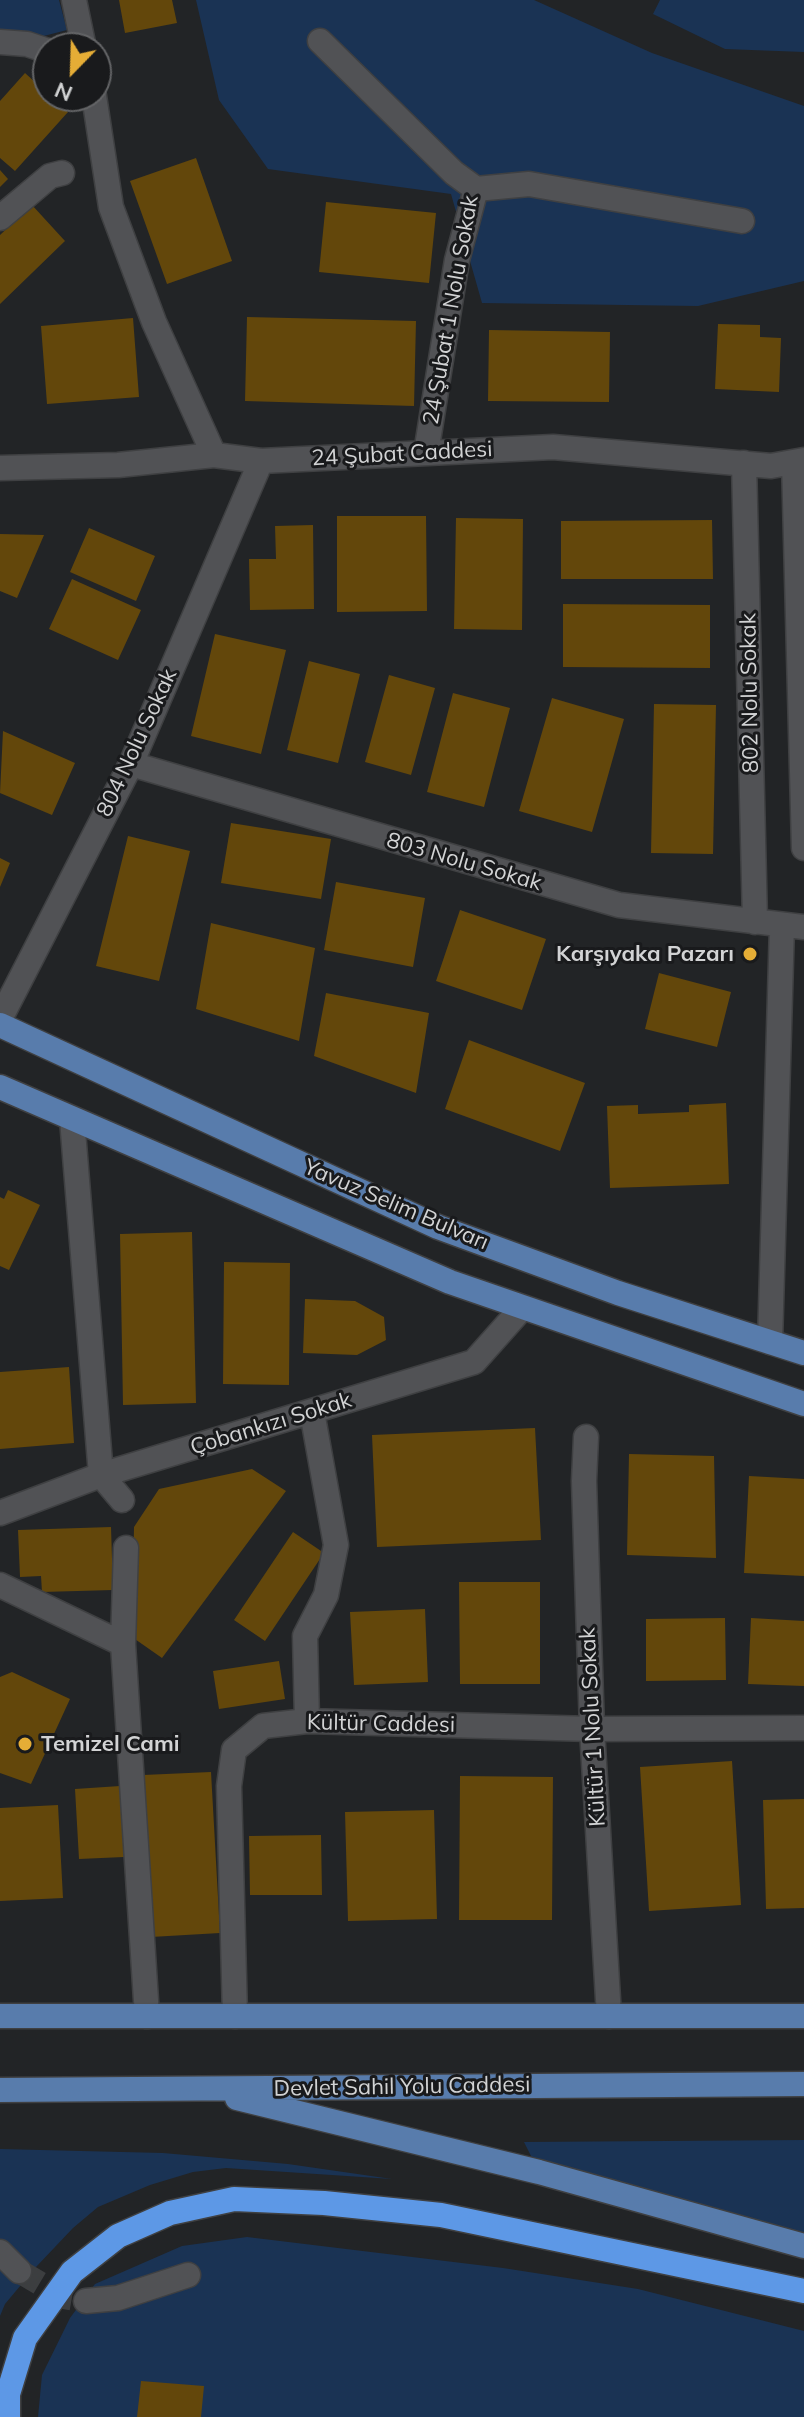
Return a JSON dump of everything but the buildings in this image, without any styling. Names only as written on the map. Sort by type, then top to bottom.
[{"type":"highway","points":[[8,2417],[8,2394],[25,2338],[72,2272],[118,2236],[170,2213],[234,2199],[324,2203],[441,2215],[804,2291]]},
{"type":"main road","name":"Yavuz Selim Bulvarı","points":[[0,1022],[438,1227],[618,1293],[804,1353]]},
{"type":"main road","points":[[0,1087],[450,1282],[804,1404]]},
{"type":"main road","points":[[0,2016],[804,2016]]},
{"type":"main road","name":"Devlet Sahil Yolu Caddesi","points":[[0,2090],[208,2091],[804,2084]]},
{"type":"main road","points":[[208,2091],[539,2172],[804,2246]]},
{"type":"street","points":[[74,0],[81,32]]},
{"type":"street","name":"24 Şubat 1 Nolu Sokak","points":[[320,41],[454,173],[476,189],[457,260],[426,453]]},
{"type":"street","points":[[0,42],[32,46]]},
{"type":"street","points":[[93,112],[92,148],[111,207],[154,322],[214,455]]},
{"type":"street","points":[[0,218],[56,174]]},
{"type":"street","points":[[476,189],[529,184],[742,221]]},
{"type":"street","name":"24 Şubat Caddesi","points":[[0,468],[118,465],[214,455],[261,461],[553,447],[771,466],[799,461]]},
{"type":"street","name":"804 Nolu Sokak","points":[[0,1022],[131,764],[261,461]]},
{"type":"street","points":[[799,461],[804,848]]},
{"type":"street","name":"802 Nolu Sokak","points":[[744,463],[755,922]]},
{"type":"street","name":"803 Nolu Sokak","points":[[131,764],[619,905],[793,926]]},
{"type":"street","points":[[770,1342],[793,926]]},
{"type":"street","points":[[72,1119],[101,1475],[122,1500]]},
{"type":"street","name":"Çobankızı Sokak","points":[[0,1513],[101,1475],[474,1362],[522,1308]]},
{"type":"street","points":[[307,1721],[305,1636],[326,1595],[336,1545],[312,1412]]},
{"type":"street","name":"Kültür 1 Nolu Sokak","points":[[586,1437],[584,1481],[592,1729],[609,2016]]},
{"type":"street","points":[[126,1548],[123,1644],[147,2016]]},
{"type":"street","points":[[0,1585],[123,1644]]},
{"type":"street","name":"Kültür Caddesi","points":[[235,2016],[229,1786],[234,1750],[263,1726],[307,1721],[592,1729],[804,1728]]},
{"type":"street","points":[[0,2252],[19,2271]]},
{"type":"street","points":[[86,2301],[118,2298],[188,2275]]},
{"type":"shaded area","points":[[0,0],[59,0],[67,30],[32,32],[32,37],[0,31]]},
{"type":"shaded area","points":[[196,0],[534,0],[652,53],[804,106],[804,281],[698,306],[482,303],[451,194],[268,169],[219,100]]},
{"type":"shaded area","points":[[660,0],[804,0],[804,52],[725,49],[653,14]]},
{"type":"shaded area","points":[[804,2140],[804,2246],[539,2172],[524,2142]]},
{"type":"shaded area","points":[[0,2149],[163,2153],[288,2164],[392,2179],[226,2168],[193,2172],[150,2185],[98,2207],[73,2228],[5,2304],[0,2316]]},
{"type":"shaded area","points":[[247,2237],[503,2268],[638,2289],[804,2331],[804,2417],[38,2417],[42,2375],[70,2318],[95,2284],[182,2246]]},
{"type":"tunnel","points":[[19,2271],[63,2297],[86,2301]]},
{"type":"place","name":"Karşıyaka Pazarı","points":[[750,954]]},
{"type":"place","name":"Temizel Cami","points":[[25,1744]]}]
